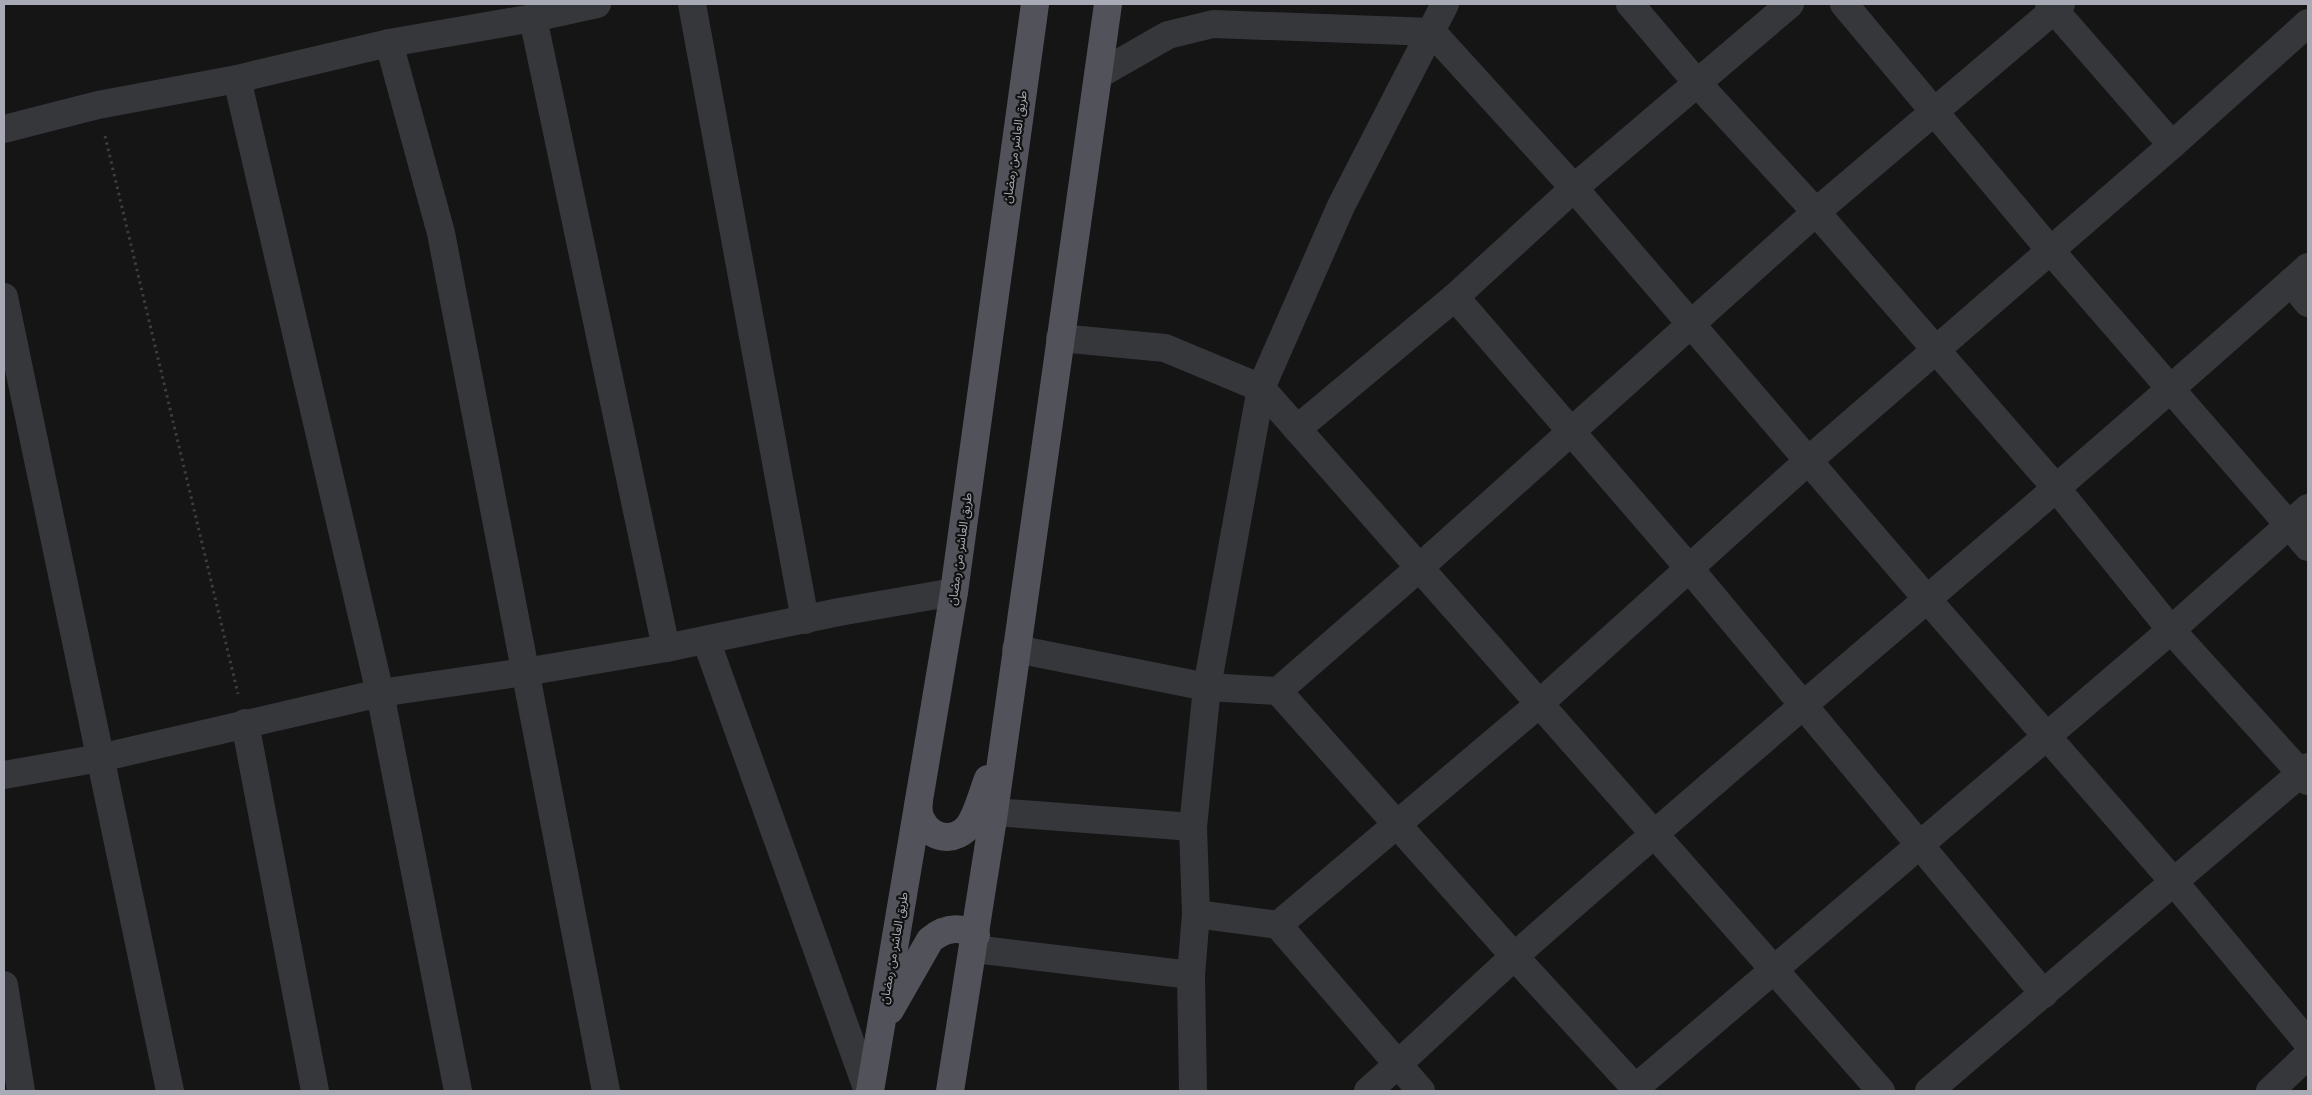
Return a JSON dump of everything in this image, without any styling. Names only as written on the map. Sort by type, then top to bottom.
[{"type":"main road","name":"طريق العاشر من رمضان","points":[[869,1091],[954,592],[1035,4]]},
{"type":"main road","points":[[950,1091],[994,812],[1108,4]]},
{"type":"main road","points":[[919,799],[917,809],[919,819],[932,833],[941,837],[951,837],[968,828],[1004,738]]},
{"type":"main road","points":[[881,1026],[930,940],[947,929],[966,930],[975,942]]},
{"type":"street","points":[[4,129],[98,105],[238,79],[389,43],[533,18],[597,4]]},
{"type":"street","points":[[692,4],[805,620]]},
{"type":"street","points":[[1193,1091],[1191,975],[1196,914],[1193,827],[1207,687],[1261,388],[1341,206],[1445,4]]},
{"type":"street","points":[[1630,4],[1698,84],[1816,212],[1934,350],[2058,489],[2171,630],[2306,774],[2174,882],[1930,1091]]},
{"type":"street","points":[[1297,429],[1456,297],[1574,188],[1790,4]]},
{"type":"street","points":[[1844,4],[2050,250],[2170,389],[2298,516],[2308,547]]},
{"type":"street","points":[[1016,649],[1207,687],[1278,691],[1419,568],[1816,212],[2055,6],[2172,145]]},
{"type":"street","points":[[533,18],[666,648]]},
{"type":"street","points":[[1278,925],[1539,704],[1809,460],[2172,145],[2308,23]]},
{"type":"street","points":[[1098,75],[1168,35],[1213,24],[1432,32],[1574,188],[1690,325],[2174,882],[2308,1043]]},
{"type":"street","points":[[389,43],[441,233],[606,1091]]},
{"type":"street","points":[[238,79],[380,693],[458,1091]]},
{"type":"street","points":[[1368,1091],[1514,957],[1927,599],[2058,489],[2170,389],[2303,284]]},
{"type":"street","points":[[4,297],[170,1091]]},
{"type":"street","points":[[1456,297],[1688,568],[2044,994]]},
{"type":"street","points":[[1060,338],[1165,348],[1261,388],[1881,1091]]},
{"type":"street","points":[[1278,691],[1635,1090],[2171,630],[2298,516]]},
{"type":"street","points":[[4,775],[100,758],[380,693],[525,672],[666,648],[954,592]]},
{"type":"street","points":[[706,640],[869,1091]]},
{"type":"street","points":[[245,724],[315,1091]]},
{"type":"street","points":[[994,812],[1193,827]]},
{"type":"street","points":[[1196,914],[1278,925],[1421,1091]]},
{"type":"street","points":[[975,942],[1191,975]]},
{"type":"street","points":[[4,984],[21,1091]]},
{"type":"street","points":[[2270,1091],[2308,1055]]},
{"type":"path","points":[[98,105],[245,724]]}]
